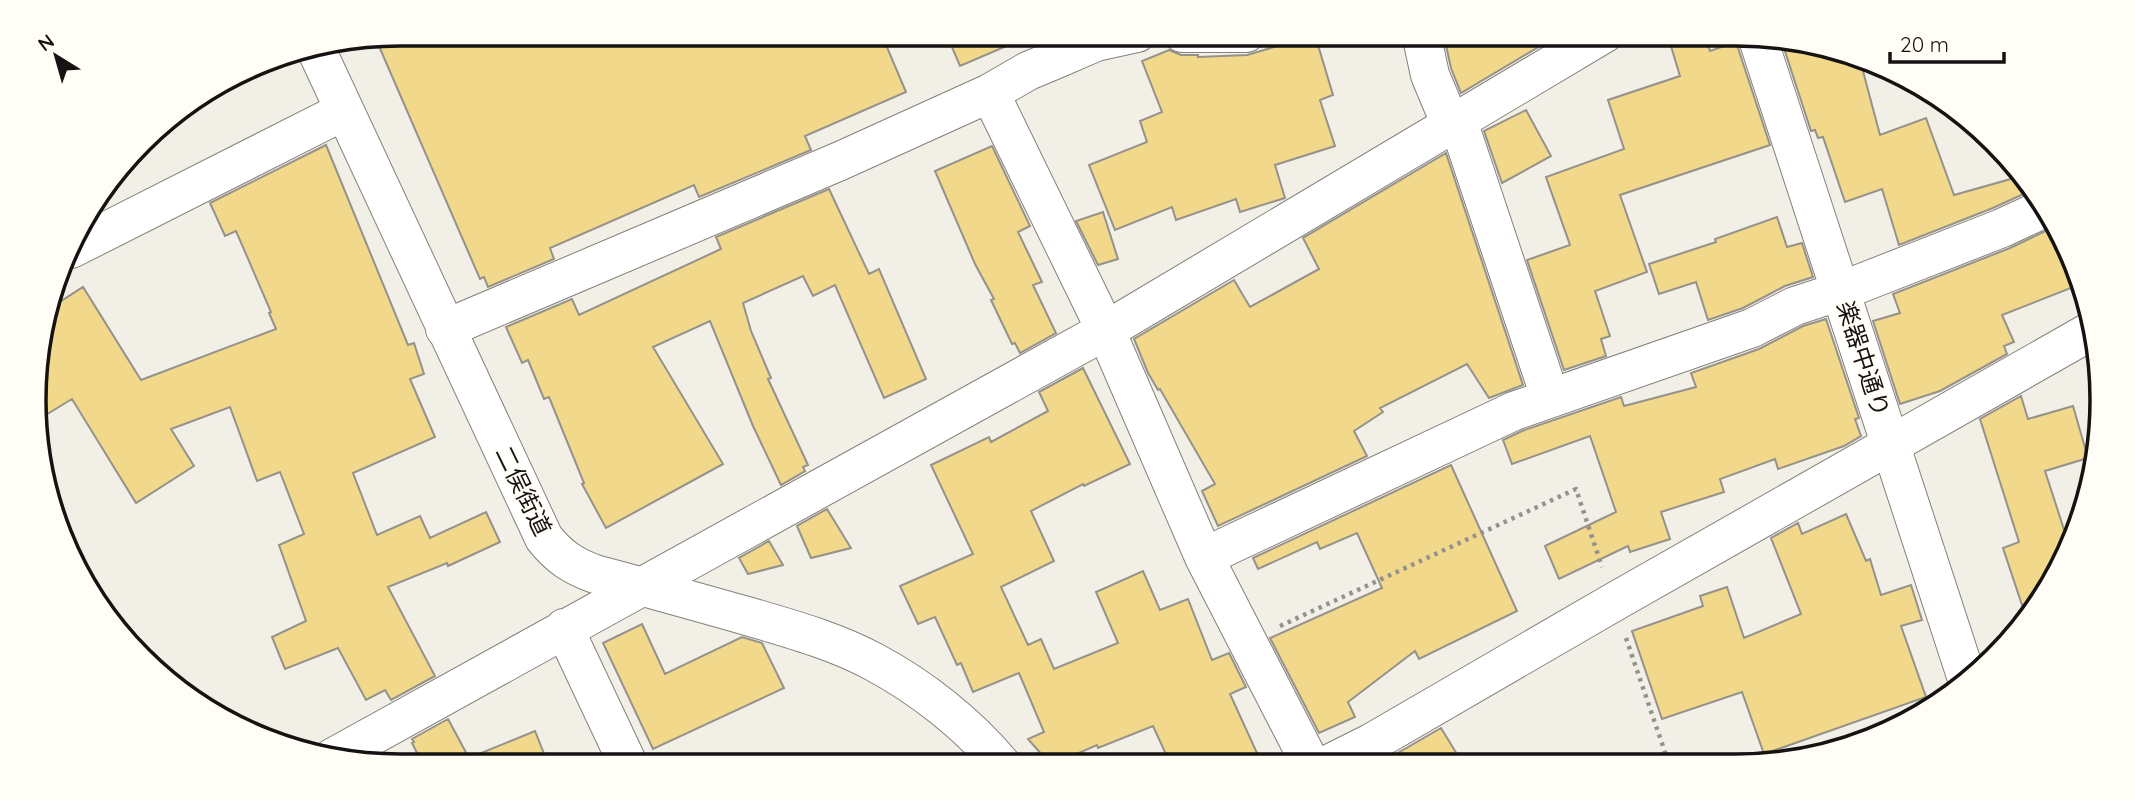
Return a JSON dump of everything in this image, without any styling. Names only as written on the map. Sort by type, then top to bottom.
[{"type":"street","points":[[445,329],[839,161],[990,93],[1028,71],[1087,46]]},
{"type":"street","points":[[1422,46],[1437,95],[1454,123],[1550,397]]},
{"type":"street","points":[[346,750],[1106,331],[1583,46]]},
{"type":"street","name":"楽器中通り","points":[[1760,46],[1964,671]]},
{"type":"street","name":"二俣街道","points":[[319,55],[544,538],[555,552],[578,567],[801,632],[873,661],[917,688],[993,754]]},
{"type":"street","points":[[990,93],[1106,331],[1204,557],[1305,754]]},
{"type":"street","points":[[82,244],[345,111]]},
{"type":"street","points":[[1204,557],[1466,433],[1550,397],[1622,375],[1752,328],[1795,306],[1841,291],[2036,212]]},
{"type":"street","points":[[1349,754],[2084,335]]},
{"type":"street","points":[[564,628],[623,754]]},
{"type":"path","points":[[1247,641],[1576,489],[1666,754]]},
{"type":"building","points":[[379,46],[887,46],[906,92],[805,136],[811,150],[699,197],[694,185],[550,248],[554,259],[488,287],[484,277],[480,279]]},
{"type":"building","points":[[952,46],[1007,46],[960,66]]},
{"type":"building","points":[[1278,46],[1318,46],[1333,95],[1320,100],[1335,146],[1275,165],[1285,198],[1240,212],[1236,199],[1176,220],[1172,207],[1115,230],[1089,165],[1147,142],[1140,121],[1162,112],[1142,61],[1169,50],[1198,57],[1247,55]]},
{"type":"building","points":[[1446,46],[1540,46],[1461,93]]},
{"type":"building","points":[[1671,46],[1708,46],[1710,51],[1724,46],[1737,46],[1770,145],[1620,195],[1647,272],[1595,291],[1610,336],[1601,339],[1606,356],[1564,370],[1527,260],[1570,245],[1546,177],[1624,149],[1608,100],[1680,76]]},
{"type":"building","points":[[1784,49],[1804,52],[1862,69],[1880,135],[1926,118],[1954,195],[2012,179],[2023,194],[1899,245],[1882,189],[1845,202],[1823,137],[1818,138],[1815,130],[1811,131]]},
{"type":"building","points":[[1526,110],[1551,156],[1502,183],[1484,131]]},
{"type":"building","points":[[326,145],[408,345],[414,343],[424,374],[410,379],[435,437],[353,473],[377,535],[420,516],[430,538],[486,512],[500,542],[448,566],[447,563],[388,587],[435,676],[391,700],[385,690],[366,700],[338,648],[285,669],[272,637],[306,621],[279,545],[304,534],[280,472],[257,481],[230,407],[171,429],[194,466],[136,503],[72,399],[46,415],[46,377],[52,331],[60,302],[83,287],[141,380],[276,329],[236,231],[225,236],[210,203]]},
{"type":"building","points":[[992,146],[1030,226],[1018,232],[1042,282],[1033,285],[1056,333],[1020,353],[1015,343],[1012,344],[991,300],[994,299],[975,264],[935,171]]},
{"type":"building","points":[[1446,153],[1523,385],[1489,398],[1467,364],[1380,408],[1383,412],[1354,431],[1367,456],[1218,526],[1202,491],[1215,484],[1148,373],[1134,339],[1234,280],[1250,307],[1319,269],[1303,238]]},
{"type":"building","points":[[829,189],[869,274],[879,269],[926,379],[884,398],[835,285],[813,296],[803,276],[743,303],[751,331],[771,378],[768,379],[808,465],[803,467],[805,471],[781,485],[753,426],[710,321],[653,347],[723,464],[606,528],[582,484],[584,483],[549,397],[544,399],[528,360],[522,363],[506,327],[572,299],[579,315],[721,249],[716,237]]},
{"type":"building","points":[[1103,212],[1118,259],[1098,265],[1076,221]]},
{"type":"building","points":[[1777,217],[1787,247],[1802,243],[1813,277],[1785,286],[1743,308],[1708,320],[1696,282],[1659,294],[1649,264],[1716,242],[1715,239]]},
{"type":"building","points":[[2046,231],[2071,288],[2002,315],[2014,342],[2004,346],[2007,354],[1940,391],[1900,404],[1873,321],[1900,313],[1893,294],[2010,248]]},
{"type":"building","points":[[1826,319],[1859,418],[1855,419],[1861,436],[1844,446],[1778,469],[1775,459],[1720,479],[1724,492],[1661,512],[1670,539],[1630,552],[1628,546],[1559,579],[1545,546],[1616,512],[1590,436],[1512,464],[1503,440],[1621,397],[1624,406],[1696,387],[1691,373],[1759,349],[1803,326]]},
{"type":"building","points":[[1083,368],[1130,464],[1031,511],[1054,561],[1001,587],[1028,645],[1041,639],[1054,669],[1118,643],[1096,592],[1143,571],[1160,610],[1188,599],[1212,660],[1229,653],[1246,687],[1230,694],[1257,753],[1166,754],[1153,726],[1076,754],[1041,754],[1028,739],[1044,732],[1019,673],[973,692],[961,663],[957,665],[935,617],[918,624],[900,586],[973,554],[931,465],[989,437],[991,442],[1048,411],[1039,392]]},
{"type":"building","points":[[2021,396],[2028,419],[2073,406],[2086,449],[2084,459],[2045,471],[2065,532],[2042,577],[2022,605],[2003,548],[2019,542],[1980,419]]},
{"type":"building","points":[[1451,465],[1517,611],[1419,659],[1415,651],[1348,702],[1355,717],[1319,733],[1270,638],[1382,588],[1357,533],[1320,549],[1317,542],[1258,569],[1253,558]]},
{"type":"building","points":[[827,509],[851,548],[811,558],[797,526]]},
{"type":"building","points":[[1846,514],[1866,561],[1870,559],[1881,595],[1911,585],[1922,620],[1901,626],[1926,697],[1764,753],[1742,692],[1662,719],[1632,631],[1703,606],[1700,596],[1727,587],[1744,638],[1801,614],[1771,538],[1798,523],[1802,534]]},
{"type":"building","points":[[769,541],[783,565],[748,574],[739,558]]},
{"type":"building","points":[[642,624],[665,674],[742,637],[762,643],[784,688],[653,749],[603,643]]},
{"type":"building","points":[[448,719],[467,754],[418,754],[412,739]]},
{"type":"building","points":[[1441,728],[1457,754],[1396,754]]},
{"type":"building","points":[[535,731],[544,754],[479,754]]}]
